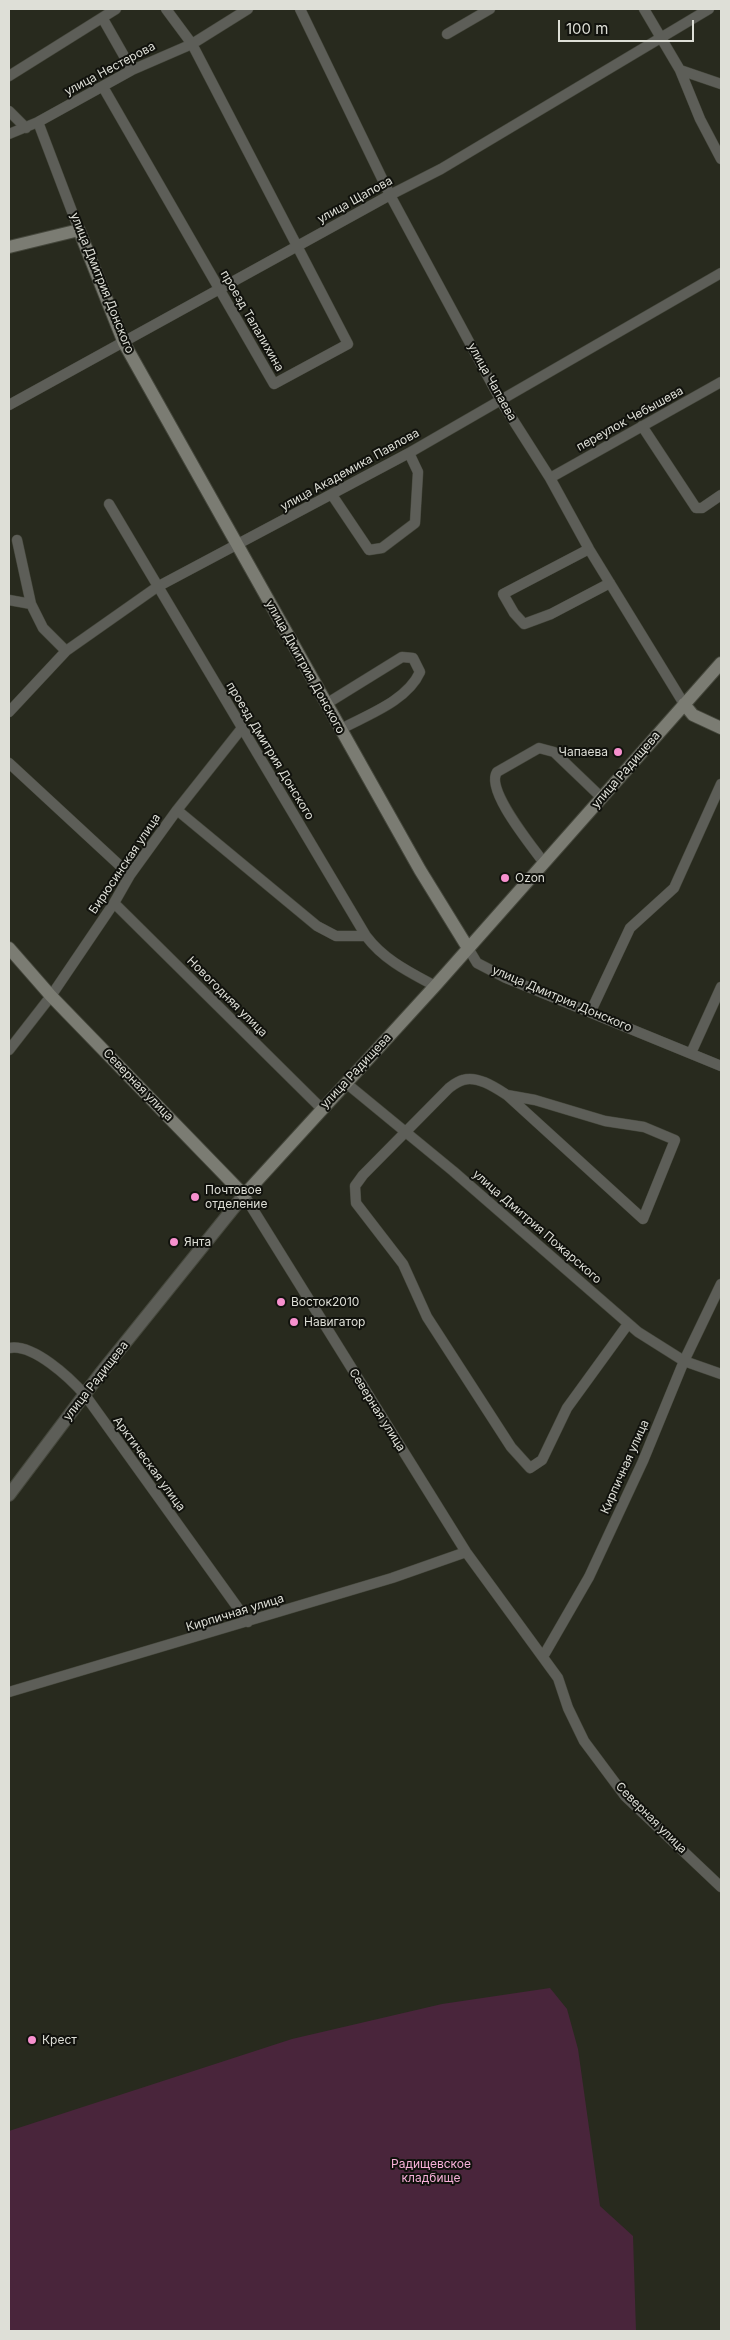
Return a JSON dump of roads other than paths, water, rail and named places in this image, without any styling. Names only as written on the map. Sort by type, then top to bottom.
[{"type":"main road","points":[[9,247],[79,230]]},
{"type":"main road","name":"улица Дмитрия Донского","points":[[79,230],[124,343],[420,870],[468,948]]},
{"type":"main road","name":"улица Радищева","points":[[244,1195],[435,986],[721,663]]},
{"type":"main road","name":"улица Чапаева","points":[[684,704],[694,715],[721,728]]},
{"type":"main road","name":"Северная улица","points":[[9,948],[51,996],[244,1195]]},
{"type":"street","points":[[9,76],[103,19],[116,9]]},
{"type":"street","name":"проезд Талалихина","points":[[103,87],[274,384],[348,344],[299,246],[192,44],[166,9]]},
{"type":"street","name":"улица Нестерова","points":[[9,134],[38,122],[132,70],[192,44],[248,9]]},
{"type":"street","name":"улица Чапаева","points":[[300,9],[390,195],[501,400],[550,478],[589,549],[684,704]]},
{"type":"street","points":[[447,34],[490,9]]},
{"type":"street","points":[[644,9],[680,70],[700,119],[721,159]]},
{"type":"street","name":"улица Щапова","points":[[9,405],[390,195],[441,169],[709,9]]},
{"type":"street","points":[[103,19],[132,70]]},
{"type":"street","points":[[680,70],[721,84]]},
{"type":"street","points":[[9,112],[26,128]]},
{"type":"street","name":"улица Дмитрия Донского","points":[[38,122],[79,230]]},
{"type":"street","name":"улица Академика Павлова","points":[[9,712],[66,652],[157,587],[409,453],[721,273]]},
{"type":"street","name":"переулок Чебышева","points":[[550,478],[721,382]]},
{"type":"street","points":[[642,426],[696,508],[702,508],[721,495]]},
{"type":"street","points":[[332,495],[369,550],[382,548],[415,523],[418,472],[409,453]]},
{"type":"street","name":"проезд Дмитрия Донского","points":[[109,504],[366,936],[377,951],[435,986]]},
{"type":"street","points":[[16,540],[32,604],[43,628],[66,652]]},
{"type":"street","points":[[589,549],[503,594],[514,613],[524,624],[551,614],[610,584]]},
{"type":"street","points":[[9,600],[32,604]]},
{"type":"street","points":[[326,704],[402,657],[413,658],[420,672],[414,685],[390,703],[341,729]]},
{"type":"street","points":[[177,810],[242,728]]},
{"type":"street","points":[[544,862],[510,815],[494,784],[494,777],[497,772],[539,748],[545,748],[554,752],[602,798]]},
{"type":"street","points":[[9,763],[130,875]]},
{"type":"street","points":[[591,1011],[630,928],[674,888],[721,784]]},
{"type":"street","name":"Бирюсинская улица","points":[[9,1050],[12,1038],[51,996],[114,903],[130,875],[177,810],[323,930],[336,936],[366,936]]},
{"type":"street","name":"Новогодняя улица","points":[[114,903],[322,1109]]},
{"type":"street","name":"улица Дмитрия Донского","points":[[468,948],[477,963],[506,978],[591,1011],[721,1066]]},
{"type":"street","points":[[691,1053],[721,987]]},
{"type":"street","points":[[507,1096],[535,1100],[606,1121],[644,1127],[675,1140],[643,1219],[507,1096],[493,1086],[474,1080],[463,1079],[449,1088],[355,1186],[356,1204],[403,1264],[427,1317],[511,1447],[530,1468],[542,1460],[566,1408],[628,1324]]},
{"type":"street","name":"улица Дмитрия Пожарского","points":[[346,1083],[628,1324],[684,1360],[721,1374]]},
{"type":"street","name":"улица Радищева","points":[[9,1495],[85,1395],[244,1195]]},
{"type":"street","name":"Северная улица","points":[[244,1195],[466,1552],[544,1655],[558,1678],[568,1708],[584,1741],[625,1796],[721,1887]]},
{"type":"street","name":"Кирпичная улица","points":[[544,1655],[589,1577],[643,1461],[684,1360],[721,1284]]},
{"type":"street","name":"Арктическая улица","points":[[9,1348],[21,1347],[56,1368],[69,1377],[85,1395],[248,1622]]},
{"type":"street","name":"Кирпичная улица","points":[[9,1692],[392,1578],[466,1552]]},
{"type":"place","name":"Чапаева","points":[[618,752]]},
{"type":"place","name":"Ozon","points":[[505,878]]},
{"type":"place","name":"Почтовое отделение","points":[[195,1197]]},
{"type":"place","name":"Янта","points":[[174,1242]]},
{"type":"place","name":"Восток2010","points":[[281,1302]]},
{"type":"place","name":"Навигатор","points":[[294,1322]]},
{"type":"place","name":"Крест","points":[[32,2040]]},
{"type":"park label","name":"Радищевское кладбище","points":[[431,2171]]}]
